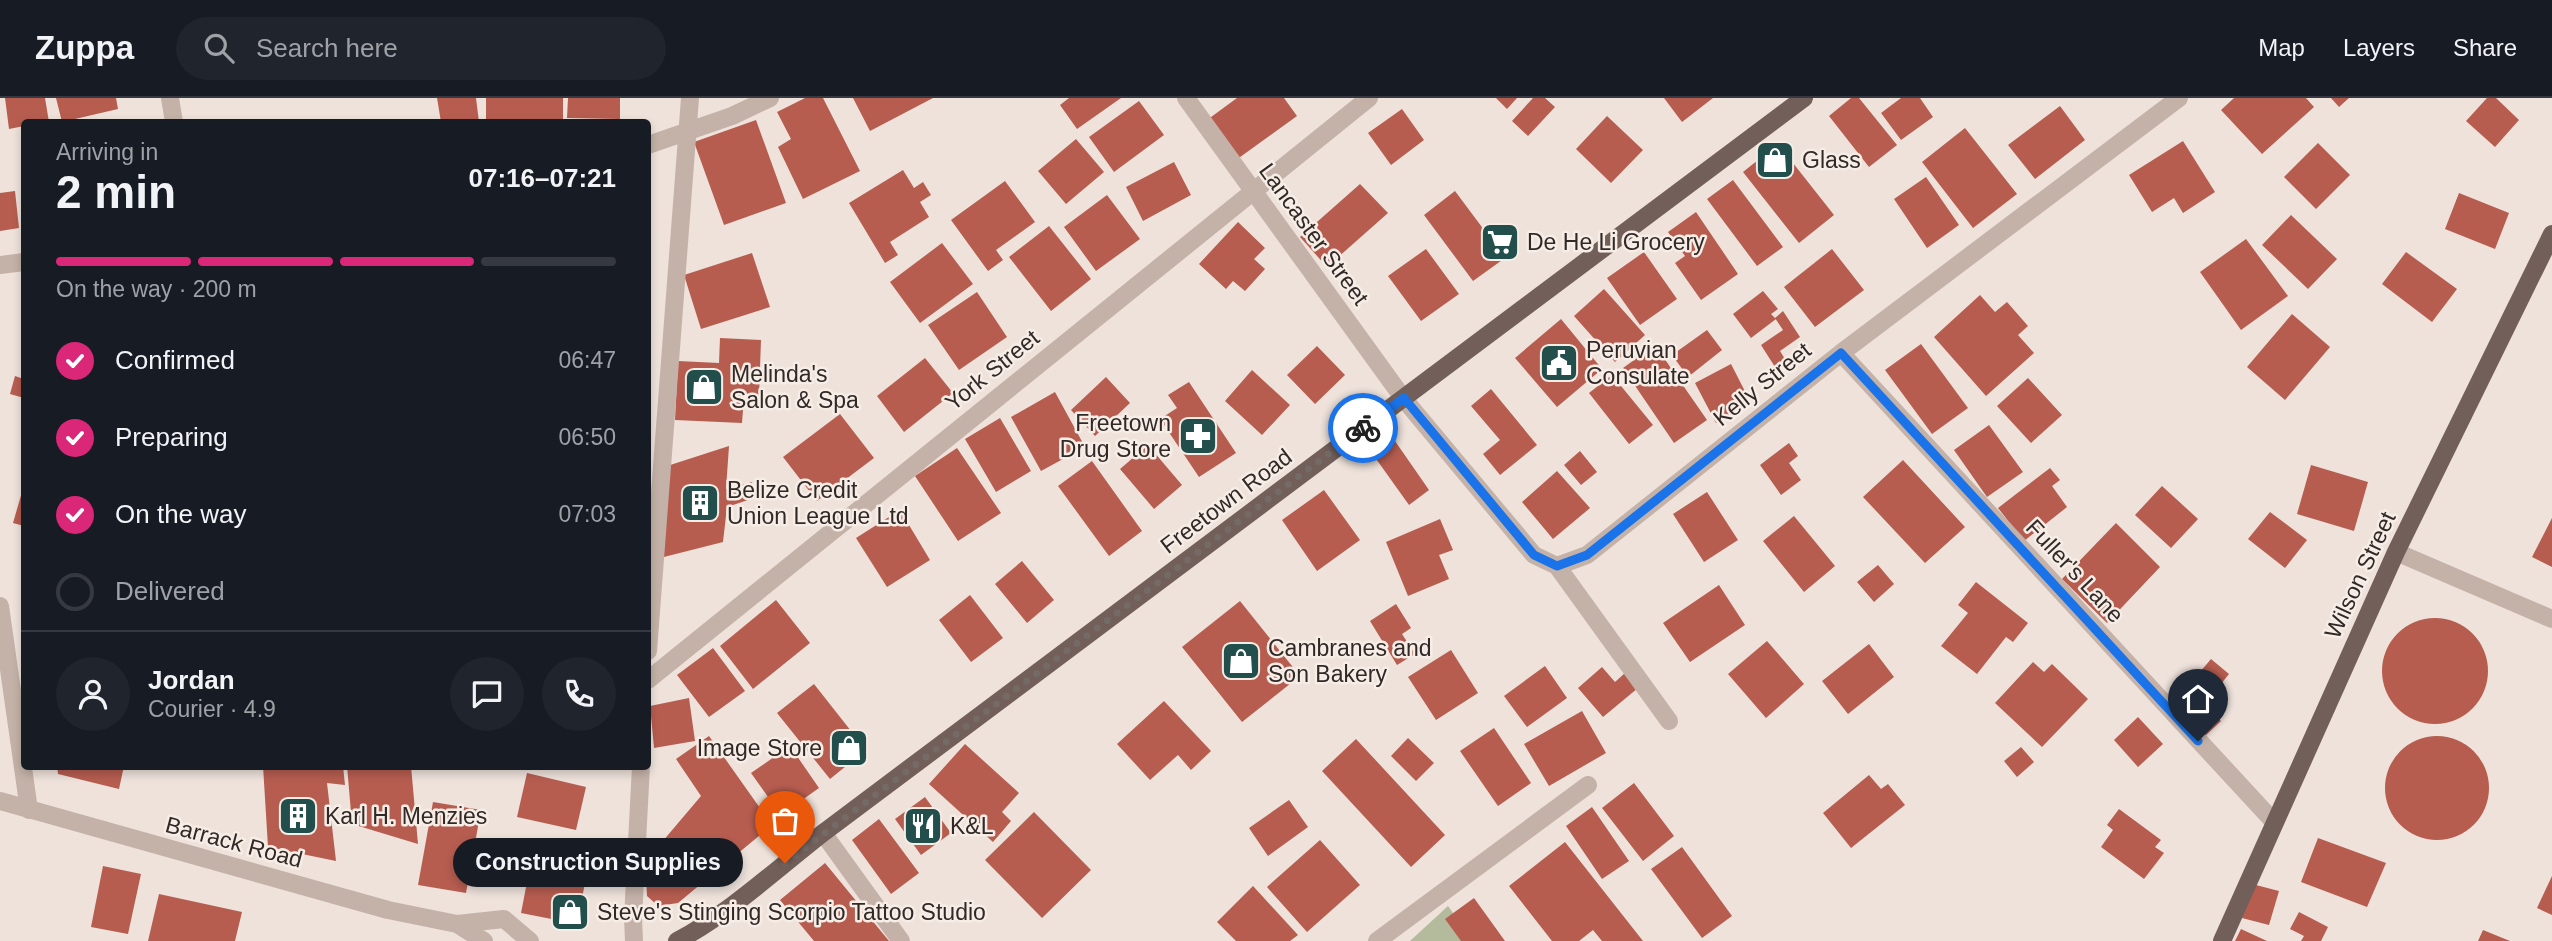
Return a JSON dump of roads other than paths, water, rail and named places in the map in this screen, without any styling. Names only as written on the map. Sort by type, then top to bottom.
[{"type":"main road","name":"Freetown Road","points":[[677,941],[693,933],[1804,98]]},
{"type":"main road","name":"Wilson Street","points":[[2222,941],[2396,552],[2552,234]]},
{"type":"street","points":[[170,98],[174,119]]},
{"type":"street","points":[[651,612],[690,98]]},
{"type":"street","points":[[651,144],[732,116],[770,98]]},
{"type":"street","name":"Lancaster Street","points":[[1186,98],[1404,398]]},
{"type":"street","name":"York Street","points":[[651,678],[1369,98]]},
{"type":"street","name":"Kelly Street","points":[[1557,566],[1587,555],[1841,353],[2179,98]]},
{"type":"street","points":[[0,265],[21,262]]},
{"type":"street","name":"Fuller's Lane","points":[[1841,353],[2273,822]]},
{"type":"street","points":[[1404,398],[1534,555],[1557,566],[1669,721]]},
{"type":"street","points":[[2396,552],[2552,619]]},
{"type":"street","points":[[0,606],[21,754]]},
{"type":"street","points":[[23,770],[29,810]]},
{"type":"street","points":[[634,941],[641,770]]},
{"type":"street","points":[[1377,941],[1588,785]]},
{"type":"street","name":"Barrack Road","points":[[0,801],[388,910],[457,924],[504,919],[530,941]]},
{"type":"street","points":[[823,833],[901,941]]},
{"type":"street","name":"Barrack Road","points":[[457,924],[484,941]]},
{"type":"place","name":"Glass","points":[[1775,160]]},
{"type":"place","name":"De He Li Grocery","points":[[1500,242]]},
{"type":"place","name":"Peruvian Consulate","points":[[1559,363]]},
{"type":"place","name":"Melinda's Salon & Spa","points":[[704,387]]},
{"type":"place","name":"Freetown Drug Store","points":[[1198,436]]},
{"type":"place","name":"Belize Credit Union League Ltd","points":[[700,503]]},
{"type":"place","name":"Cambranes and Son Bakery","points":[[1241,661]]},
{"type":"place","name":"Image Store","points":[[849,748]]},
{"type":"place","name":"Karl H. Menzies","points":[[298,816]]},
{"type":"place","name":"K&L","points":[[923,826]]},
{"type":"place","name":"Construction Supplies","points":[[785,863]]},
{"type":"place","name":"Steve's Stinging Scorpio Tattoo Studio","points":[[570,912]]}]
